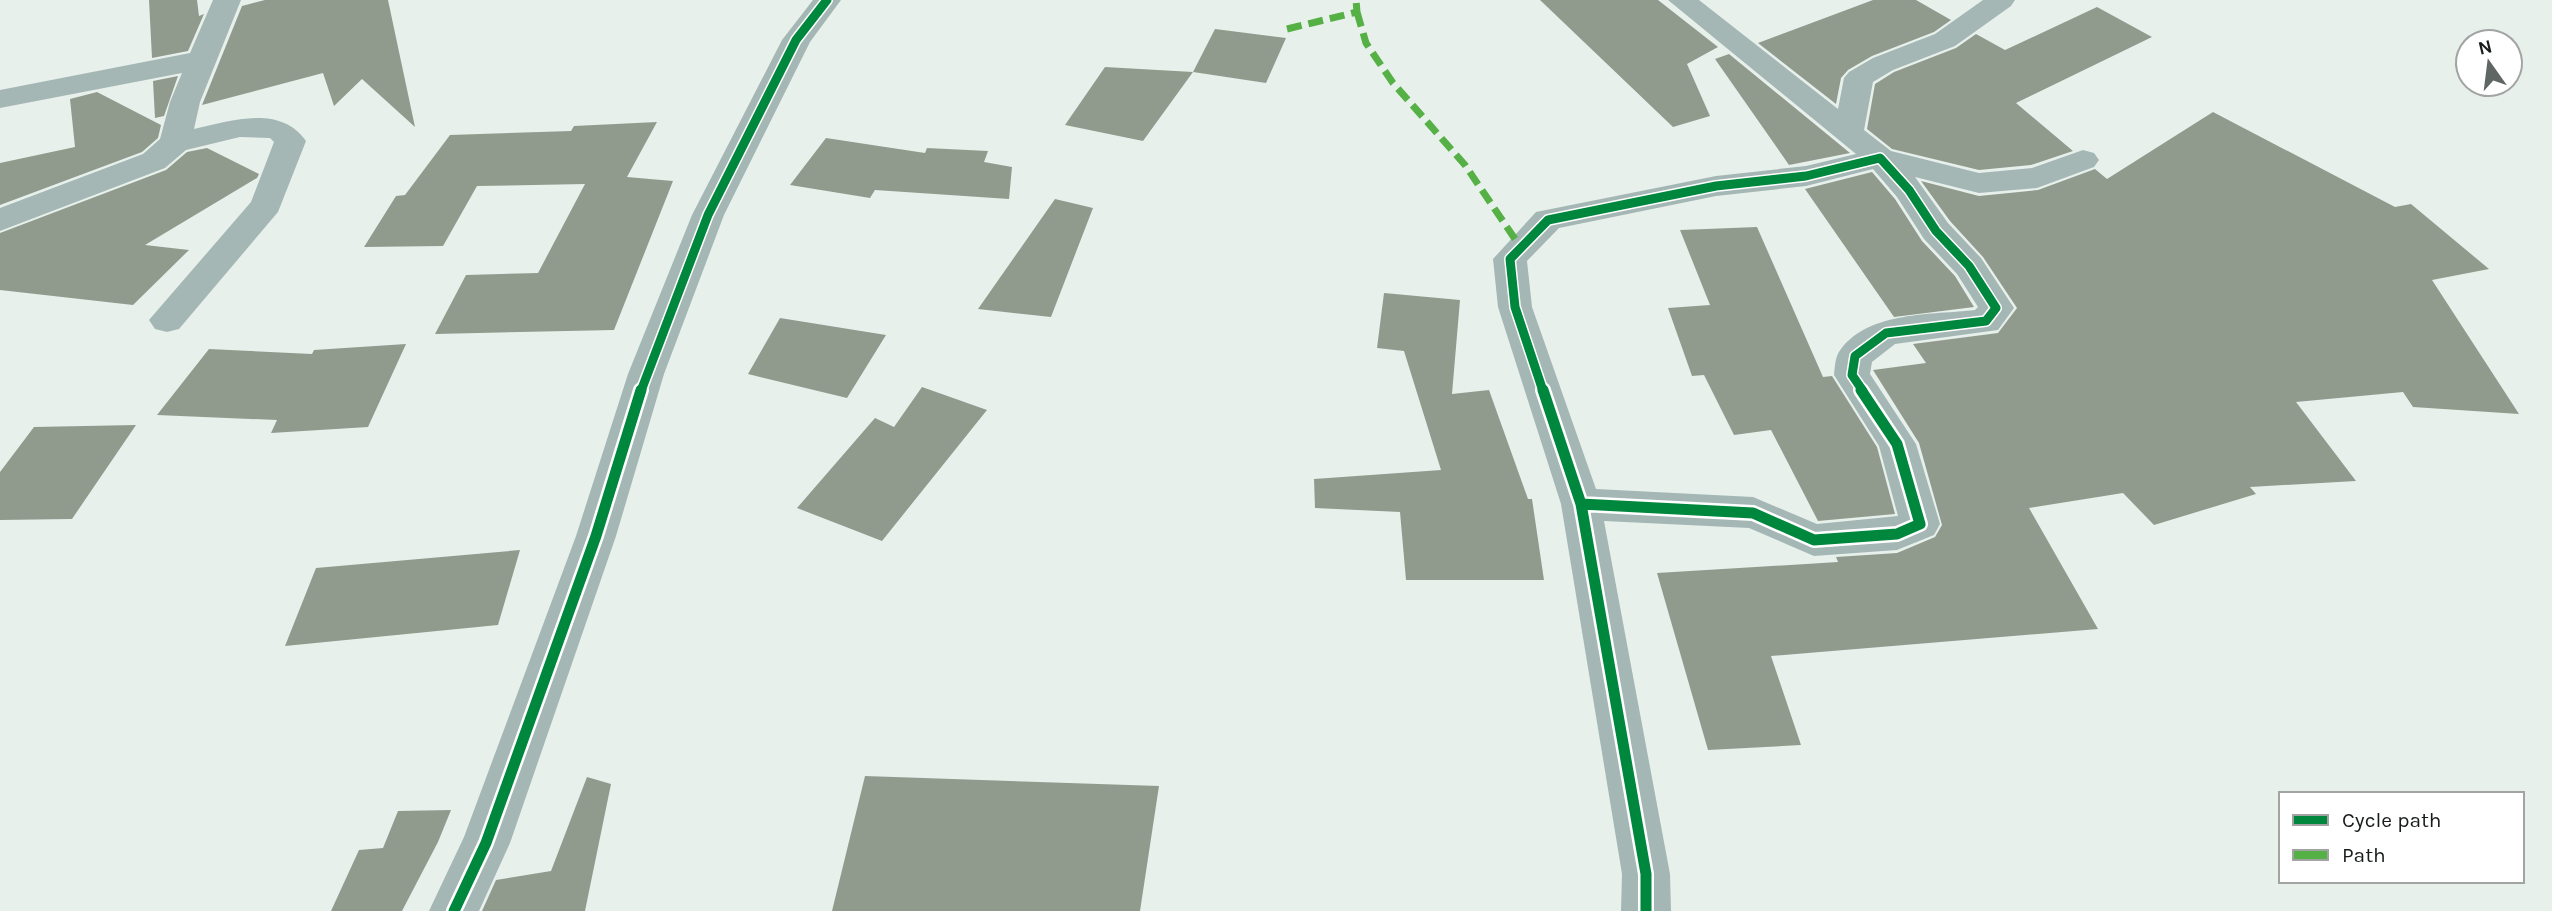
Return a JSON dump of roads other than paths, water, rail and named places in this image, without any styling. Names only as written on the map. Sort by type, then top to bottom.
[{"type":"street","points":[[175,143],[185,102],[227,0]]},
{"type":"street","points":[[454,911],[486,842],[596,536],[646,374],[708,215],[755,116],[796,40],[827,0]]},
{"type":"street","points":[[1581,504],[1753,513],[1814,540],[1897,534],[1920,524],[1897,444],[1852,375],[1855,356],[1886,332],[1986,321],[1996,308],[1969,266],[1936,231],[1909,190],[1880,158],[1682,0]]},
{"type":"street","points":[[1848,133],[1859,78],[1883,64],[1945,40],[2001,0]]},
{"type":"street","points":[[0,99],[202,60]]},
{"type":"street","points":[[0,220],[153,161],[175,143],[240,128],[278,129],[290,141],[266,205],[167,320]]},
{"type":"street","points":[[1646,911],[1646,874],[1581,504],[1515,307],[1510,259],[1548,220],[1716,186],[1807,176],[1880,158],[1979,183],[2037,178],[2083,160]]}]
